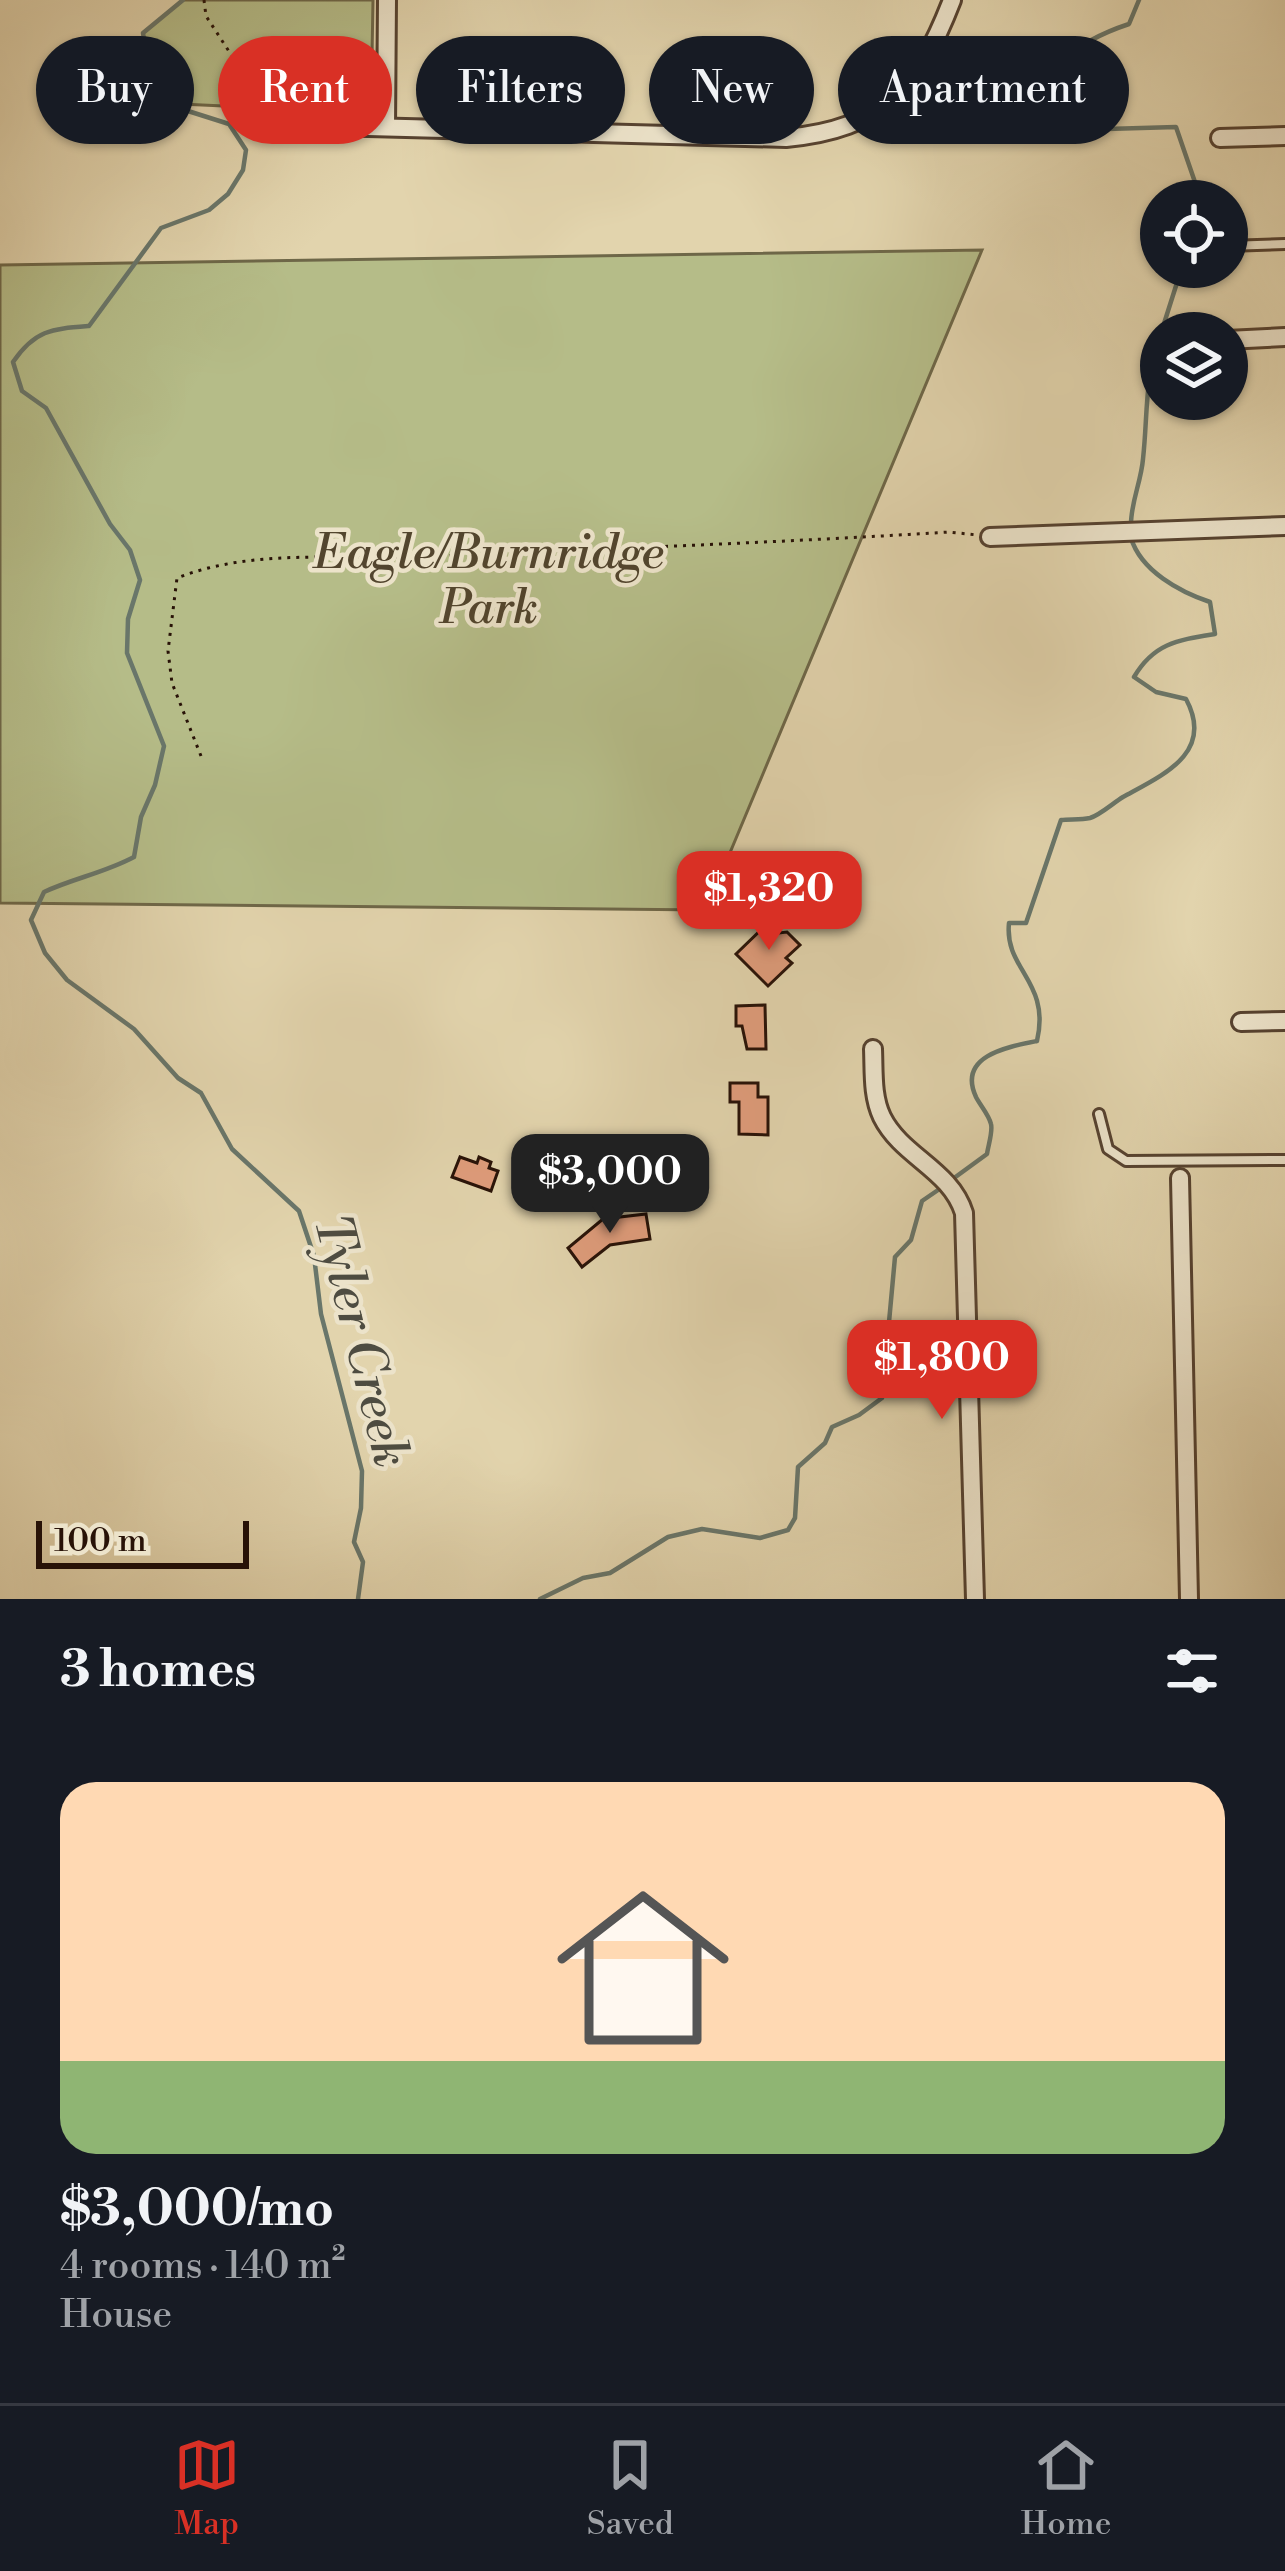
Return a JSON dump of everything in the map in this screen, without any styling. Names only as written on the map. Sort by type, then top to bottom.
[{"type":"street","points":[[387,0],[387,36]]},
{"type":"street","points":[[392,127],[786,139],[845,129],[888,104],[919,72],[952,0]]},
{"type":"street","points":[[1220,138],[1285,136]]},
{"type":"street","points":[[1248,339],[1285,337]]},
{"type":"street","points":[[990,537],[1285,526]]},
{"type":"street","points":[[1241,1022],[1285,1021]]},
{"type":"street","points":[[873,1049],[876,1100],[884,1121],[956,1193],[964,1213],[975,1599]]},
{"type":"street","points":[[1180,1178],[1189,1599]]},
{"type":"lane","points":[[1248,245],[1285,244]]},
{"type":"lane","points":[[1099,1114],[1108,1149],[1126,1161],[1285,1160]]},
{"type":"path","points":[[204,0],[206,16],[219,36]]},
{"type":"path","points":[[201,756],[172,683],[168,651],[177,578],[209,566],[241,560],[391,558],[949,532],[990,537]]},
{"type":"green space","points":[[183,0],[373,0],[372,36],[218,36],[218,106],[194,105],[194,36],[143,33]]},
{"type":"green space","name":"Eagle/Burnridge Park","points":[[982,250],[706,910],[0,903],[0,265]]},
{"type":"building","points":[[769,922],[800,945],[786,958],[792,963],[768,986],[736,954]]},
{"type":"building","points":[[765,1005],[766,1049],[747,1049],[742,1026],[736,1026],[736,1006]]},
{"type":"building","points":[[730,1083],[758,1083],[758,1097],[768,1097],[768,1135],[739,1134],[739,1102],[730,1102]]},
{"type":"building","points":[[460,1157],[491,1162],[489,1168],[498,1171],[491,1191],[452,1177]]},
{"type":"building","points":[[646,1214],[650,1239],[610,1245],[582,1267],[568,1248],[603,1219]]},
{"type":"waterway","name":"Tyler Creek","points":[[183,0],[143,33],[147,59],[188,111],[229,124],[246,150],[243,170],[228,194],[209,210],[161,228],[89,326],[45,333],[13,362],[22,391],[46,408],[110,524],[130,550],[140,580],[128,619],[127,653],[164,746],[141,817],[134,857],[44,892],[31,920],[45,953],[67,980],[134,1029],[178,1078],[201,1093],[232,1149],[299,1211],[314,1256],[321,1314],[362,1471],[354,1542],[363,1562],[358,1599]]},
{"type":"waterway","name":"Tyler Creek","points":[[1139,0],[1129,24],[1078,48],[1055,72],[1044,105],[1044,126],[1072,130],[1176,127],[1194,180]]},
{"type":"waterway","name":"Tyler Creek","points":[[1168,312],[1175,288]]},
{"type":"waterway","name":"Tyler Creek","points":[[1131,527],[1146,420]]},
{"type":"waterway","name":"Tyler Creek","points":[[950,1181],[987,1154],[991,1124],[976,1097],[973,1072],[988,1056],[1037,1041],[1038,1004],[1013,953],[1009,923],[1026,923],[1061,820],[1094,816],[1168,771],[1189,748],[1194,734],[1186,699],[1156,692],[1134,677],[1168,645],[1215,634],[1210,602],[1152,570],[1131,538]]},
{"type":"waterway","name":"Tyler Creek","points":[[540,1599],[583,1578],[610,1573],[668,1537],[702,1529],[760,1538],[788,1530],[795,1518],[798,1467],[825,1443],[832,1427],[882,1398],[895,1257],[911,1240],[922,1201],[941,1188]]}]
